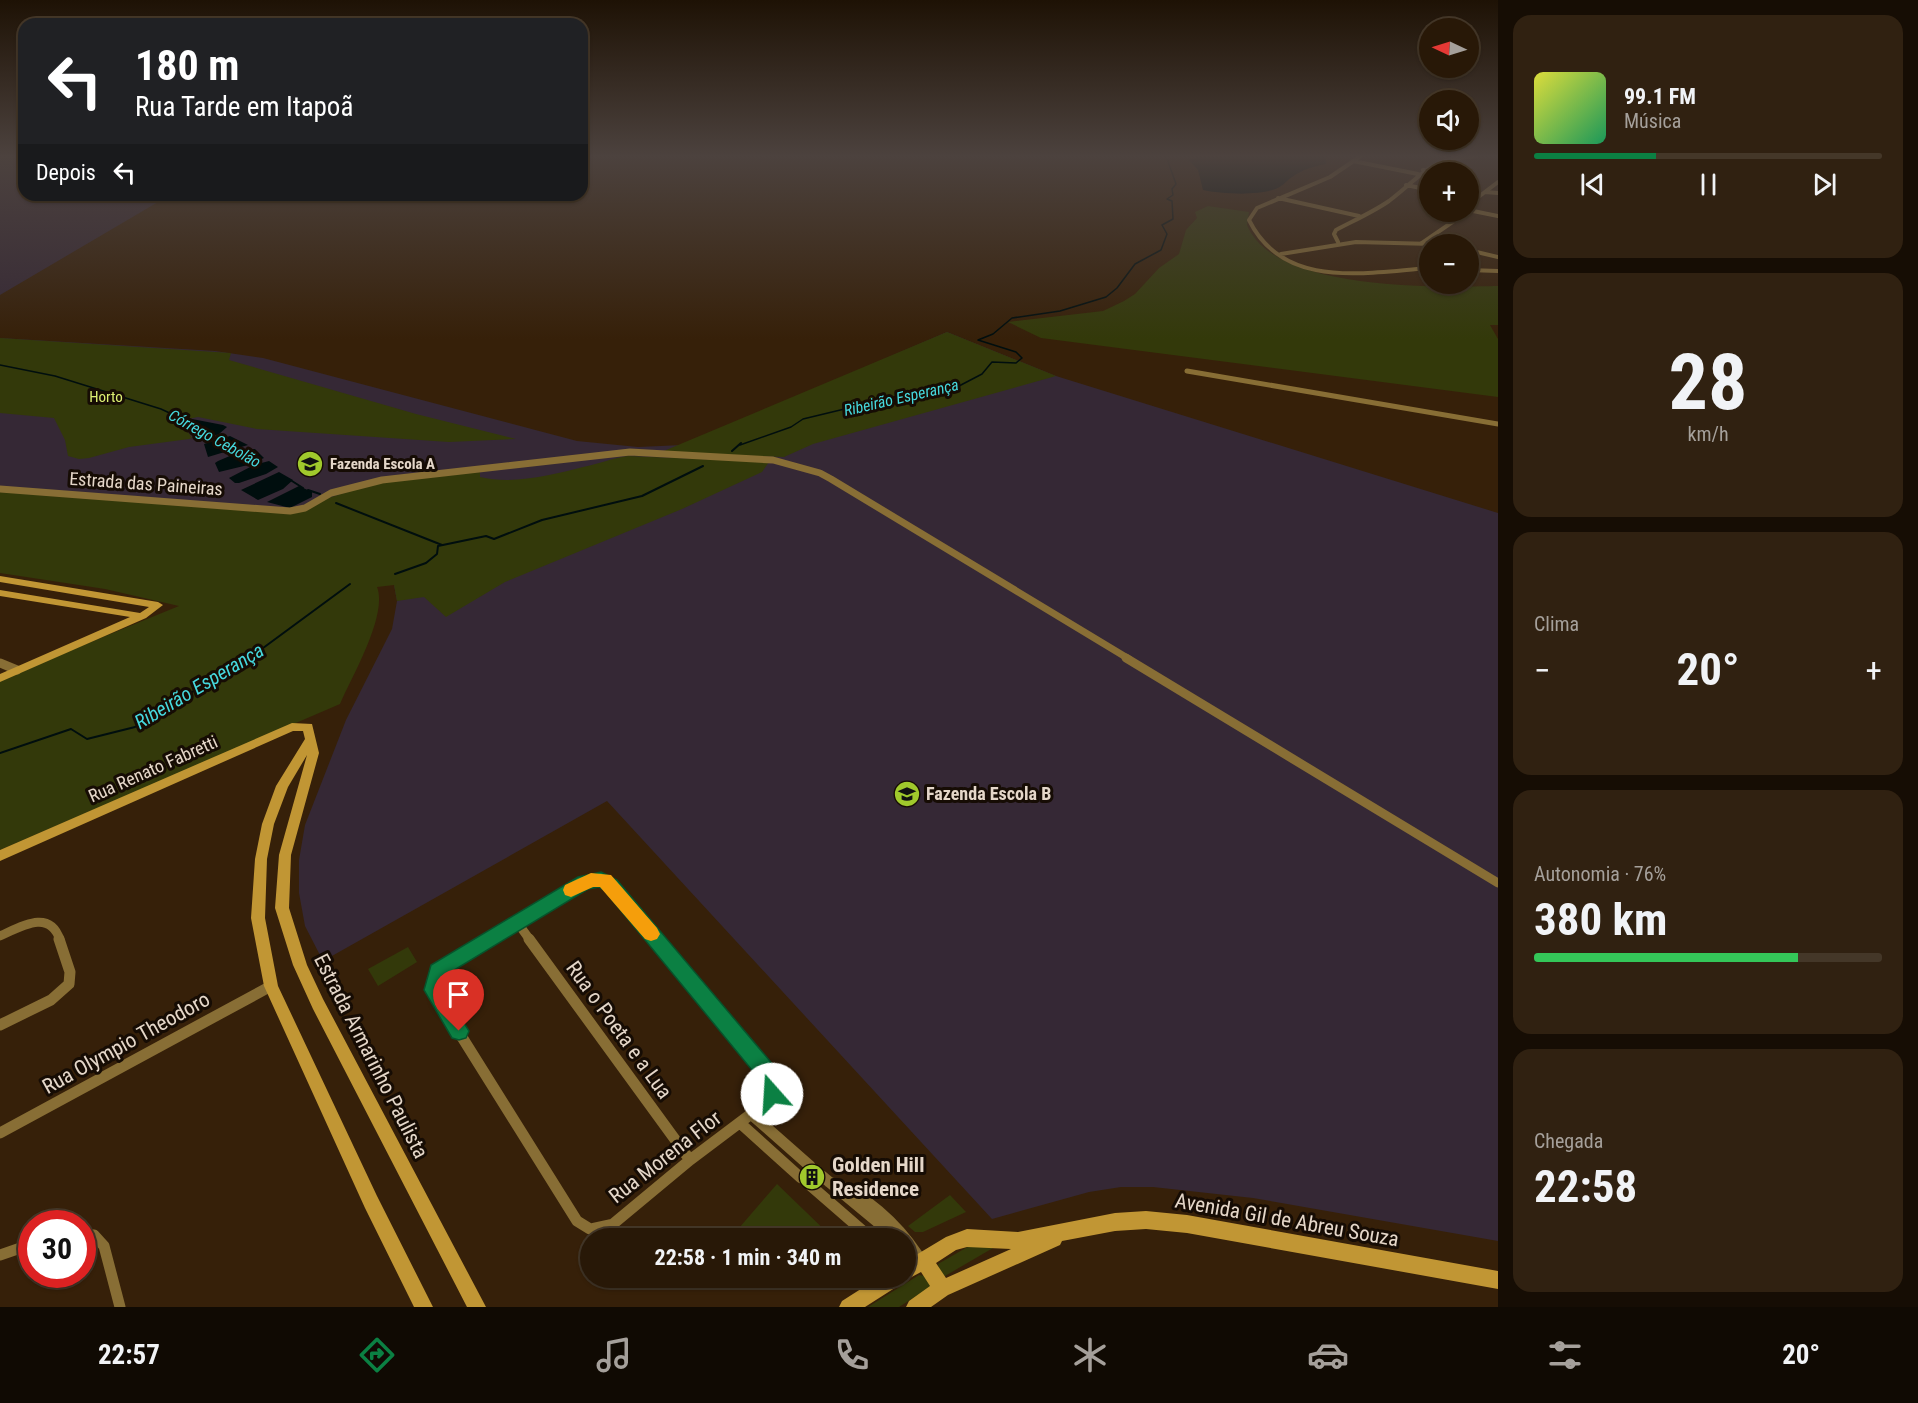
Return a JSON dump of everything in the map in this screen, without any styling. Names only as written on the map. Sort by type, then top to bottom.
[{"type":"street","points":[[1252,217],[1250,220],[1255,233],[1281,254],[1332,273],[1419,269]]},
{"type":"street","points":[[1338,242],[1334,234],[1336,230],[1357,217]]},
{"type":"street","points":[[1435,234],[1452,222]]},
{"type":"street","points":[[1281,254],[1338,242],[1419,243]]},
{"type":"street","points":[[1479,253],[1498,257]]},
{"type":"street","points":[[1479,270],[1498,271]]},
{"type":"street","points":[[1187,371],[1498,424]]},
{"type":"street","name":"Estrada das Paineiras","points":[[0,489],[290,511],[305,508],[332,493],[382,480],[550,463],[630,452],[774,460],[814,471],[1498,883]]},
{"type":"street","points":[[0,579],[158,605],[142,616],[0,678]]},
{"type":"street","points":[[0,593],[142,616]]},
{"type":"street","points":[[0,663],[17,670]]},
{"type":"street","name":"Rua Renato Fabretti","points":[[0,856],[292,727],[308,727],[311,730],[309,741]]},
{"type":"street","points":[[309,741],[282,786],[268,824],[261,859],[258,918],[271,986],[371,1202],[424,1307]]},
{"type":"street","name":"Estrada Armarinho Paulista","points":[[309,741],[312,753],[310,768],[298,802],[285,855],[282,908],[300,965],[318,1004],[477,1307]]},
{"type":"street","name":"Rua Morena Flor","points":[[597,879],[610,885],[771,1080],[771,1097],[613,1224],[595,1230],[586,1228],[577,1221],[435,994],[434,978],[446,963],[517,922],[584,882],[597,879]]},
{"type":"street","points":[[0,936],[25,924],[47,922],[56,928],[70,972],[69,984],[51,1000],[0,1025]]},
{"type":"street","name":"Rua o Poeta e a Lua","points":[[517,922],[690,1160]]},
{"type":"street","name":"Rua Olympio Theodoro","points":[[0,1133],[271,986]]},
{"type":"street","points":[[751,1114],[810,1166]]},
{"type":"street","points":[[740,1123],[859,1228]]},
{"type":"street","points":[[885,1228],[826,1179],[839,1184],[895,1228]]},
{"type":"street","name":"Avenida Gil de Abreu Souza","points":[[916,1262],[921,1257],[967,1238],[1009,1242],[1114,1222],[1146,1221],[1187,1224],[1498,1280]]},
{"type":"street","name":"Avenida Gil de Abreu Souza","points":[[915,1307],[942,1289],[1068,1232]]},
{"type":"street","points":[[96,1240],[104,1246],[120,1307]]},
{"type":"street","points":[[0,1255],[18,1249]]},
{"type":"street","points":[[916,1250],[942,1289]]},
{"type":"street","points":[[916,1253],[921,1257]]},
{"type":"street","points":[[848,1307],[879,1288]]},
{"type":"shaded area","points":[[0,217],[133,217],[0,295]]},
{"type":"shaded area","name":"Fazenda Escola B","points":[[947,332],[1056,376],[1498,513],[1498,1241],[1253,1198],[1153,1187],[1121,1187],[1089,1192],[992,1219],[607,801],[323,961],[305,926],[299,893],[299,860],[305,825],[346,720],[392,629],[397,601],[394,585],[0,573],[0,338],[215,351],[263,358],[577,441],[638,447],[683,445]]},
{"type":"shaded area","points":[[192,419],[227,427],[219,434],[200,441],[190,426]]},
{"type":"shaded area","points":[[230,436],[248,445],[208,457],[204,444]]},
{"type":"shaded area","points":[[246,449],[255,449],[264,458],[248,465],[219,472],[215,463]]},
{"type":"shaded area","points":[[269,461],[278,467],[266,474],[239,483],[229,478],[254,465]]},
{"type":"shaded area","points":[[279,472],[293,480],[283,489],[258,500],[241,490]]},
{"type":"shaded area","points":[[299,486],[312,492],[312,497],[290,508],[267,502]]},
{"type":"green space","points":[[1197,217],[1248,217],[1247,225],[1263,247],[1289,263],[1323,274],[1361,281],[1419,286],[1419,294],[1479,294],[1479,286],[1498,286],[1498,325],[1490,325],[1498,339],[1498,397],[1041,338],[1008,322],[1103,311],[1124,301],[1135,294],[1159,268],[1179,254],[1186,230]]},
{"type":"green space","points":[[947,332],[1056,376],[813,444],[784,457],[659,453]]},
{"type":"green space","name":"Horto","points":[[0,338],[231,353],[229,360],[416,414],[516,439],[449,442],[257,429],[198,417],[188,419],[177,426],[186,429],[192,438],[129,447],[79,459],[68,456],[65,440],[54,418],[0,413]]},
{"type":"green space","points":[[628,456],[769,462],[762,472],[682,509],[505,582],[446,617],[424,597],[397,601],[394,585],[377,587],[378,613],[373,629],[340,704],[0,850],[0,679],[179,606],[105,589],[0,573],[0,492],[279,513],[377,483],[480,472],[480,477],[492,479],[532,478]]},
{"type":"green space","points":[[408,947],[417,962],[378,986],[368,969]]},
{"type":"green space","points":[[777,1184],[823,1228],[739,1228]]},
{"type":"green space","points":[[950,1195],[966,1212],[923,1232],[916,1232],[916,1228],[908,1226]]},
{"type":"green space","points":[[971,1245],[993,1248],[945,1276],[940,1274],[938,1264]]},
{"type":"green space","points":[[925,1276],[932,1286],[899,1307],[868,1307],[898,1288],[916,1288],[916,1277]]},
{"type":"waterway","name":"Ribeirão Esperança","points":[[740,445],[791,427],[803,419],[915,392],[959,386],[982,374],[992,362],[1016,363],[1022,358],[1016,352],[978,340],[993,334],[1012,318],[1060,311],[1106,297],[1117,288],[1135,264],[1161,250],[1167,234],[1162,225],[1173,217]]},
{"type":"waterway","name":"Córrego Cebolão","points":[[0,365],[55,376],[161,409],[191,423]]},
{"type":"waterway","name":"Ribeirão Esperança","points":[[732,451],[741,443]]},
{"type":"waterway","name":"Ribeirão Esperança","points":[[395,574],[426,563],[437,554],[438,546],[486,536],[494,539],[542,520],[642,496],[703,466]]},
{"type":"waterway","name":"Córrego Cebolão","points":[[292,481],[303,488]]},
{"type":"waterway","name":"Córrego Cebolão","points":[[308,490],[320,494]]},
{"type":"waterway","name":"Córrego Cebolão","points":[[336,503],[442,545]]},
{"type":"waterway","name":"Ribeirão Esperança","points":[[0,753],[71,729],[87,739],[135,727],[259,651],[350,584]]},
{"type":"slow traffic","points":[[571,890],[584,882],[605,880],[651,934]]},
{"type":"place","name":"Fazenda Escola A","points":[[310,464]]},
{"type":"place","name":"Fazenda Escola B","points":[[907,794]]},
{"type":"place","name":"Golden Hill Residence","points":[[812,1177]]},
{"type":"route","points":[[459,1031],[435,994],[434,978],[438,970],[446,963],[584,882],[601,879],[608,882],[768,1074],[772,1083],[772,1094]]}]
